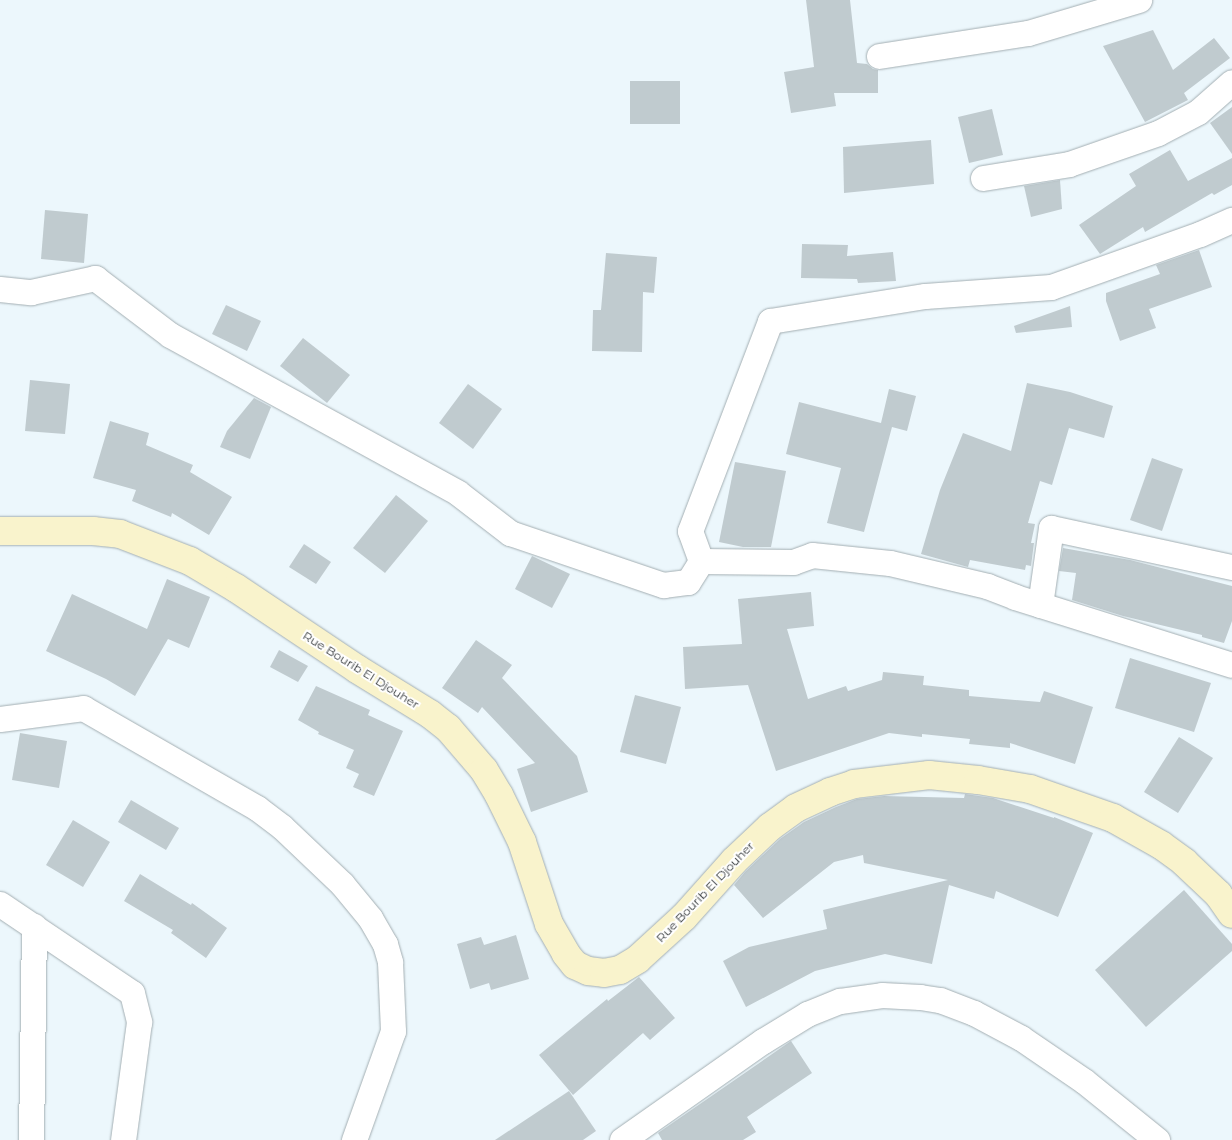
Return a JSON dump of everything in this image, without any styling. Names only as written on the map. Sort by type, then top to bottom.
[{"type":"main road","name":"Rue Bourib El Djouher","points":[[0,531],[93,531],[120,534],[190,561],[236,588],[357,669],[430,714],[448,728],[484,770],[522,842],[549,924],[566,954],[575,965],[588,971],[604,973],[620,970],[638,959],[684,917],[734,861],[770,827],[796,808],[830,792],[854,784],[929,775],[978,780],[1030,789],[1113,818],[1153,840],[1184,862],[1218,894],[1232,914]]},
{"type":"street","points":[[879,56],[1028,33],[1139,0]]},
{"type":"street","points":[[984,178],[1069,164],[1158,133],[1198,112],[1232,82]]},
{"type":"street","points":[[701,561],[690,531],[770,321],[925,296],[1051,287],[1200,234],[1232,220]]},
{"type":"street","points":[[0,289],[31,292],[95,278],[170,335],[458,493],[510,533],[663,585],[688,582],[701,561]]},
{"type":"street","points":[[1040,605],[1051,528],[1232,567]]},
{"type":"street","points":[[701,561],[793,562],[812,555],[890,563],[987,586],[1040,605],[1232,665]]},
{"type":"street","points":[[0,719],[83,708],[257,808],[282,827],[342,884],[370,918],[385,944],[390,962],[393,1031],[354,1140]]},
{"type":"street","points":[[0,904],[132,993],[138,1022],[124,1140]]},
{"type":"street","points":[[31,1140],[34,926]]},
{"type":"street","points":[[622,1140],[763,1041],[807,1014],[840,1001],[882,995],[940,1000],[974,1013],[1021,1038],[1084,1081],[1157,1140]]},
{"type":"building","points":[[806,0],[850,0],[857,63],[867,64],[873,69],[878,70],[878,93],[834,93],[836,106],[791,113],[784,72],[814,67]]},
{"type":"building","points":[[1153,30],[1173,70],[1214,38],[1230,58],[1184,93],[1188,100],[1145,122],[1103,46]]},
{"type":"building","points":[[630,81],[680,81],[680,124],[630,124]]},
{"type":"building","points":[[1232,107],[1232,154],[1210,123]]},
{"type":"building","points":[[992,109],[1003,155],[969,163],[958,117]]},
{"type":"building","points":[[931,140],[934,184],[844,193],[843,147]]},
{"type":"building","points":[[1170,150],[1188,181],[1232,158],[1232,185],[1214,195],[1212,193],[1145,232],[1143,227],[1100,254],[1079,225],[1136,186],[1129,174]]},
{"type":"building","points":[[1060,180],[1062,209],[1031,217],[1024,186]]},
{"type":"building","points":[[45,210],[88,214],[84,263],[41,259]]},
{"type":"building","points":[[802,244],[848,245],[847,256],[893,252],[896,281],[858,283],[857,279],[801,278]]},
{"type":"building","points":[[1199,250],[1212,287],[1149,309],[1156,328],[1120,341],[1106,301],[1106,293],[1160,274],[1156,265]]},
{"type":"building","points":[[606,253],[657,257],[654,293],[643,292],[642,352],[592,351],[593,310],[601,310]]},
{"type":"building","points":[[226,305],[261,321],[247,351],[212,334]]},
{"type":"building","points":[[1070,306],[1072,327],[1016,333],[1014,326]]},
{"type":"building","points":[[303,338],[350,375],[327,403],[280,366]]},
{"type":"building","points":[[30,380],[70,384],[65,434],[25,431]]},
{"type":"building","points":[[1027,383],[1070,392],[1113,406],[1104,438],[1069,428],[1052,485],[1040,481],[1028,523],[1035,524],[1031,543],[1034,543],[1031,566],[1026,565],[1025,570],[970,560],[968,567],[921,554],[940,490],[963,433],[1011,451]]},
{"type":"building","points":[[468,384],[502,409],[473,449],[439,423]]},
{"type":"building","points":[[889,389],[916,396],[907,431],[892,427],[864,532],[827,523],[841,468],[786,454],[799,402],[881,423]]},
{"type":"building","points":[[254,398],[271,407],[250,459],[220,447],[227,431]]},
{"type":"building","points":[[110,421],[149,433],[146,445],[193,465],[190,472],[232,497],[209,535],[172,513],[171,517],[132,501],[136,490],[93,478]]},
{"type":"building","points":[[1152,458],[1183,469],[1162,531],[1130,520]]},
{"type":"building","points":[[735,462],[786,471],[771,547],[743,547],[719,542]]},
{"type":"building","points":[[396,495],[428,521],[385,573],[353,548]]},
{"type":"building","points":[[304,544],[331,562],[316,584],[289,567]]},
{"type":"building","points":[[1063,548],[1130,560],[1232,586],[1232,621],[1224,643],[1202,637],[1202,635],[1123,616],[1072,600],[1076,573],[1059,571]]},
{"type":"building","points":[[532,556],[570,574],[552,608],[515,589]]},
{"type":"building","points":[[167,579],[210,597],[189,648],[168,639],[135,696],[106,679],[46,651],[72,594],[147,629]]},
{"type":"building","points":[[811,592],[814,626],[787,629],[808,699],[846,686],[848,691],[882,680],[883,672],[924,676],[923,685],[969,690],[969,696],[1040,702],[1044,691],[1093,707],[1075,764],[1010,743],[1010,748],[969,744],[970,739],[922,734],[922,737],[889,733],[776,771],[748,685],[685,689],[683,647],[742,644],[738,599]]},
{"type":"building","points":[[476,640],[512,665],[502,678],[577,756],[588,792],[531,812],[517,769],[535,763],[482,707],[478,713],[442,688]]},
{"type":"building","points":[[279,650],[308,666],[298,682],[270,667]]},
{"type":"building","points":[[1130,658],[1211,683],[1194,732],[1115,708]]},
{"type":"building","points":[[316,686],[370,710],[368,715],[403,731],[374,796],[353,787],[359,774],[346,768],[354,750],[318,734],[319,732],[298,720]]},
{"type":"building","points":[[635,695],[681,707],[666,764],[620,752]]},
{"type":"building","points":[[20,733],[67,741],[59,788],[12,780]]},
{"type":"building","points":[[1179,737],[1213,758],[1178,813],[1144,792]]},
{"type":"building","points":[[965,794],[993,798],[1054,817],[1093,833],[1058,917],[996,891],[994,899],[949,885],[932,964],[885,954],[815,971],[746,1007],[723,961],[749,947],[827,929],[823,910],[948,880],[864,863],[863,855],[834,862],[763,918],[734,885],[745,872],[780,839],[804,822],[857,799],[884,796],[964,798]]},
{"type":"building","points":[[131,800],[179,828],[166,850],[118,822]]},
{"type":"building","points":[[73,820],[110,842],[83,887],[46,865]]},
{"type":"building","points":[[140,874],[191,905],[192,903],[227,928],[206,958],[171,933],[173,930],[124,901]]},
{"type":"building","points":[[1184,890],[1232,944],[1232,951],[1146,1027],[1095,970]]},
{"type":"building","points":[[516,935],[529,979],[491,990],[489,983],[470,989],[457,944],[481,937],[484,945]]},
{"type":"building","points":[[639,977],[675,1018],[650,1040],[643,1033],[573,1095],[539,1055],[607,999],[608,1001]]},
{"type":"building","points":[[791,1041],[812,1073],[747,1117],[756,1132],[743,1140],[662,1140],[658,1133]]},
{"type":"building","points":[[569,1091],[596,1131],[583,1140],[495,1140]]}]
